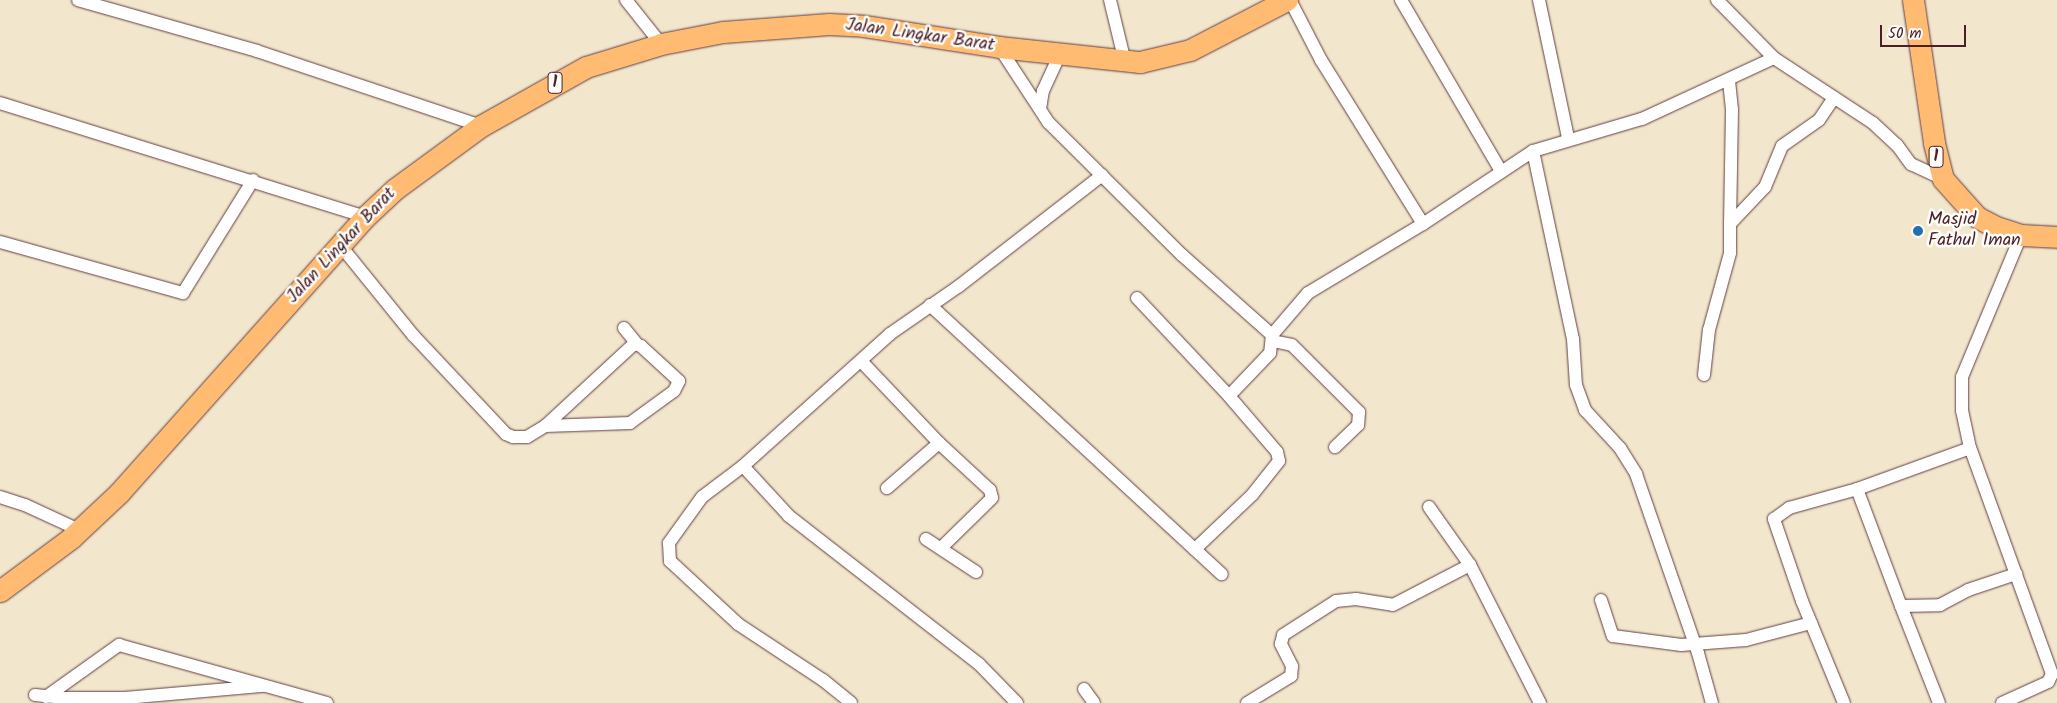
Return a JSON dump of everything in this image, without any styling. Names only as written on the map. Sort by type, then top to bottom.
[{"type":"highway","name":"Jalan Lingkar Barat","points":[[0,591],[79,530],[119,492],[365,217],[421,167],[481,126],[586,67],[661,44],[723,32],[847,24],[999,47],[1125,62],[1156,60],[1190,50],[1288,0]]},
{"type":"highway","name":"1","points":[[1913,0],[1935,152],[1943,179],[1977,216],[1996,227],[2021,235],[2057,237]]},
{"type":"street","points":[[78,0],[257,51],[481,126]]},
{"type":"street","points":[[626,0],[661,44]]},
{"type":"street","points":[[1110,0],[1125,62]]},
{"type":"street","points":[[1288,0],[1321,60],[1423,224]]},
{"type":"street","points":[[1400,0],[1501,171]]},
{"type":"street","points":[[1538,0],[1568,138]]},
{"type":"street","points":[[1718,0],[1774,58],[1888,135],[1911,164],[1943,179]]},
{"type":"street","points":[[999,47],[1048,122],[1182,255],[1272,338],[1292,345],[1359,412],[1358,425],[1335,447]]},
{"type":"street","points":[[1040,109],[1043,91],[1060,54]]},
{"type":"street","points":[[1230,396],[1269,355],[1272,338],[1308,293],[1423,224],[1533,151],[1568,138],[1642,119],[1729,81],[1774,58]]},
{"type":"street","points":[[1704,375],[1710,330],[1730,253],[1732,110],[1729,81]]},
{"type":"street","points":[[1730,224],[1765,187],[1782,146],[1819,120],[1834,98]]},
{"type":"street","points":[[0,102],[365,217]]},
{"type":"street","points":[[1533,151],[1572,339],[1576,385],[1586,410],[1620,448],[1636,474],[1694,644],[1712,703]]},
{"type":"street","points":[[851,703],[823,680],[738,624],[670,561],[669,544],[702,497],[743,466],[890,334],[1102,175]]},
{"type":"street","points":[[0,242],[183,293],[252,180]]},
{"type":"street","points":[[2002,703],[2048,682],[2052,674],[1970,448],[1962,411],[1962,377],[2021,235]]},
{"type":"street","points":[[340,245],[413,335],[506,434],[522,438],[545,426],[626,350],[637,344]]},
{"type":"street","points":[[1137,298],[1230,396],[1277,452],[1279,461],[1252,495],[1195,549]]},
{"type":"street","points":[[930,305],[1222,574]]},
{"type":"street","points":[[545,426],[630,423],[674,391],[680,381],[637,344],[624,328]]},
{"type":"street","points":[[861,360],[939,443],[990,490],[992,498],[941,548]]},
{"type":"street","points":[[887,488],[939,443]]},
{"type":"street","points":[[1844,703],[1810,623],[1774,519],[1789,508],[1857,489],[1970,448]]},
{"type":"street","points":[[743,466],[789,516],[979,664],[1017,703]]},
{"type":"street","points":[[1857,489],[1939,703]]},
{"type":"street","points":[[0,497],[25,505],[79,530]]},
{"type":"street","points":[[1429,508],[1470,565],[1540,703]]},
{"type":"street","points":[[926,538],[976,572]]},
{"type":"street","points":[[1247,703],[1263,699],[1291,676],[1292,666],[1281,644],[1283,635],[1336,601],[1356,599],[1377,605],[1393,605],[1470,565]]},
{"type":"street","points":[[1901,606],[1940,605],[1968,590],[2016,574]]},
{"type":"street","points":[[1601,600],[1613,636],[1694,644],[1746,640],[1810,623]]},
{"type":"street","points":[[266,686],[126,698],[41,696],[119,645],[266,686],[326,703]]},
{"type":"street","points":[[1084,689],[1094,703]]},
{"type":"place","name":"Masjid Fathul Iman","points":[[1918,231]]}]
